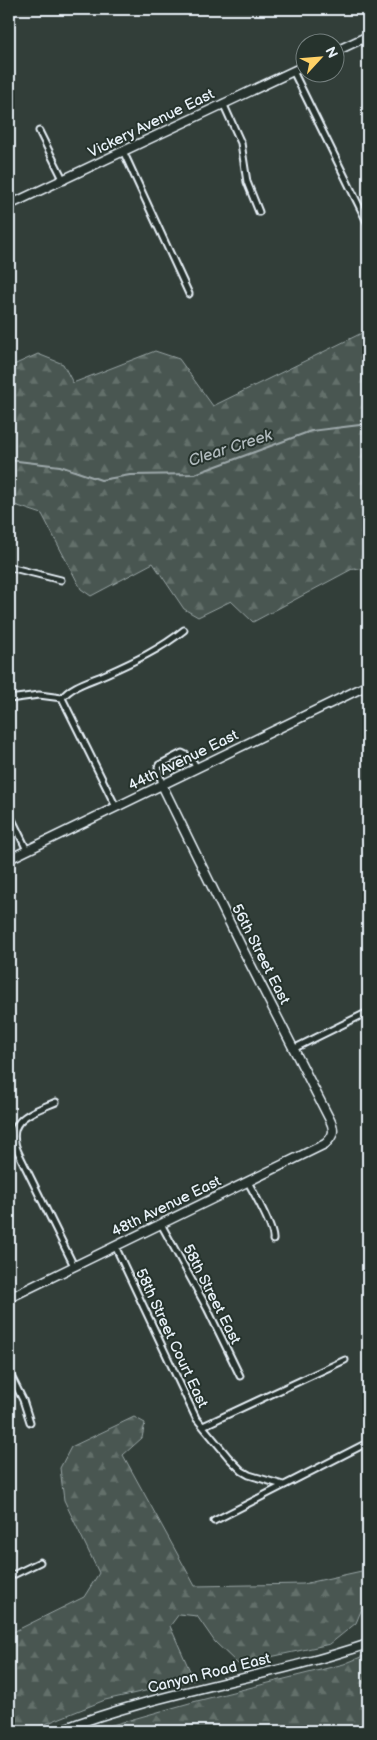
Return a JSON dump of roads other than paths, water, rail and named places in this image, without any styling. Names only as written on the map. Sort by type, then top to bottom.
[{"type":"street","points":[[344,47],[368,36]]},
{"type":"street","points":[[293,71],[368,224]]},
{"type":"street","name":"Vickery Avenue East","points":[[9,205],[293,71]]},
{"type":"street","points":[[223,103],[241,143],[247,182],[259,212]]},
{"type":"street","points":[[39,131],[64,180]]},
{"type":"street","points":[[123,151],[189,294]]},
{"type":"street","points":[[9,567],[61,580]]},
{"type":"street","points":[[62,698],[65,693],[77,686],[140,658],[184,630]]},
{"type":"street","name":"44th Avenue East","points":[[9,859],[368,685]]},
{"type":"street","points":[[9,698],[39,695],[62,698]]},
{"type":"street","points":[[62,698],[116,807]]},
{"type":"street","points":[[162,785],[158,767],[182,753],[190,757],[197,768]]},
{"type":"street","name":"56th Street East","points":[[162,785],[293,1050],[334,1128],[332,1135]]},
{"type":"street","points":[[9,813],[27,850]]},
{"type":"street","points":[[293,1050],[368,1012]]},
{"type":"street","points":[[56,1102],[24,1117],[15,1130],[14,1141],[74,1266]]},
{"type":"street","name":"48th Avenue East","points":[[12,1296],[326,1144],[332,1135]]},
{"type":"street","points":[[248,1182],[271,1228],[274,1236],[273,1240]]},
{"type":"street","name":"58th Street East","points":[[161,1224],[207,1308],[240,1376]]},
{"type":"street","name":"58th Street Court East","points":[[115,1246],[190,1407],[203,1426],[242,1471],[249,1475],[283,1485]]},
{"type":"street","points":[[9,1285],[12,1296]]},
{"type":"street","points":[[203,1426],[345,1360]]},
{"type":"street","points":[[9,1372],[23,1400],[30,1422]]},
{"type":"street","points":[[214,1521],[363,1445]]},
{"type":"street","points":[[9,1577],[40,1562]]},
{"type":"street","name":"Canyon Road East","points":[[58,1731],[118,1711],[304,1664],[368,1644]]},
{"type":"waterway","name":"Clear Creek","points":[[9,460],[60,466],[101,480],[130,475],[195,474],[311,431],[368,424]]}]
